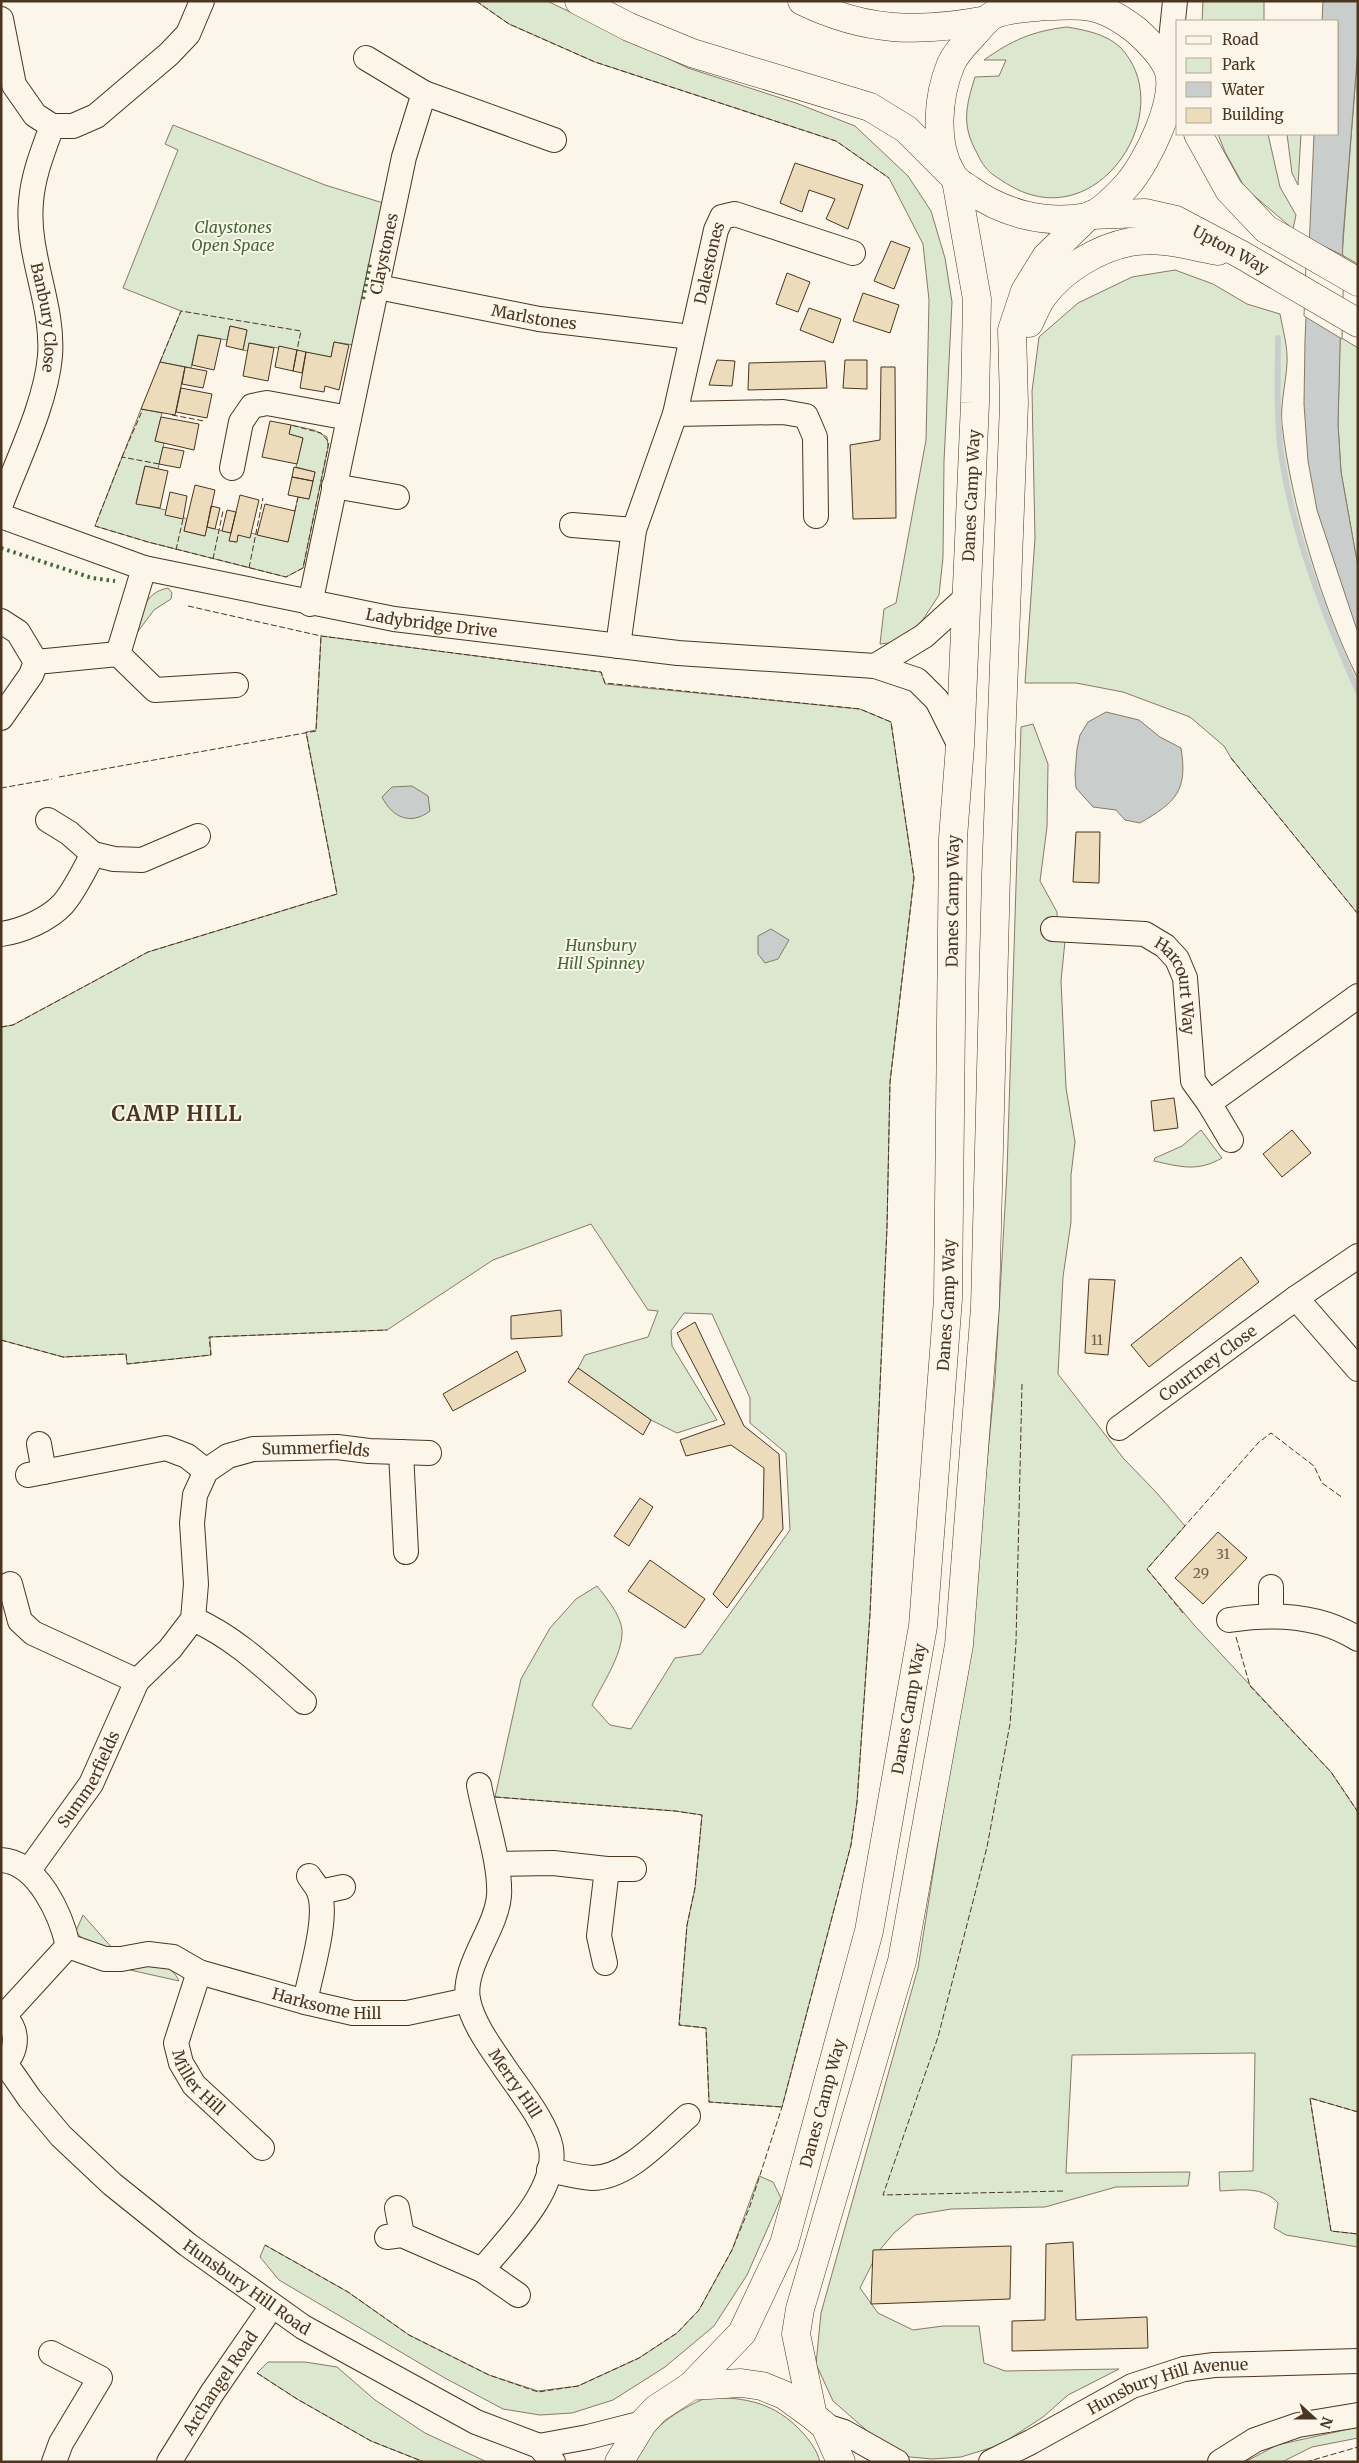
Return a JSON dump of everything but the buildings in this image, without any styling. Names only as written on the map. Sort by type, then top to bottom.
[{"type":"highway","name":"Upton Way","points":[[579,1],[629,27],[692,53],[870,107],[906,129],[954,177],[980,197],[1027,217],[1051,219],[1145,214],[1176,220],[1242,255],[1358,323]]},
{"type":"highway","points":[[802,1],[846,20],[877,26],[921,29],[995,12],[1045,6],[1090,6],[1111,13],[1143,37],[1172,81],[1158,137],[1143,163],[1119,194],[1089,216],[1046,258],[1025,291],[1012,330],[1014,364],[996,874],[985,1307],[959,1645],[902,1961],[800,2309],[796,2334],[819,2421],[841,2462]]},
{"type":"highway","name":"Danes Camp Way","points":[[619,2462],[643,2423],[656,2410],[691,2386],[742,2333],[784,2244],[868,1931],[923,1626],[948,1299],[954,838],[967,597],[977,299],[954,177],[944,155],[940,99],[952,63],[964,45],[995,12]]},
{"type":"highway","points":[[1199,135],[1228,190],[1266,229],[1358,282]]},
{"type":"highway","points":[[1014,364],[1028,324],[1043,296],[1065,274],[1090,257],[1131,242],[1163,241],[1242,255]]},
{"type":"highway","points":[[691,2386],[741,2384],[762,2386],[784,2395],[819,2421]]},
{"type":"street","points":[[1,18],[14,85],[35,116],[52,126],[72,126],[96,116],[162,60],[188,34],[202,1]]},
{"type":"street","points":[[1172,81],[1175,1]]},
{"type":"street","points":[[366,58],[424,93],[554,140]]},
{"type":"street","name":"Claystones","points":[[310,604],[404,157],[424,93]]},
{"type":"street","name":"Banbury Close","points":[[1,504],[46,388],[50,356],[49,324],[33,241],[30,203],[36,169],[52,126]]},
{"type":"street","name":"Dalestones","points":[[618,646],[634,530],[675,414],[716,230],[722,217],[735,214],[853,253]]},
{"type":"street","name":"Marlstones","points":[[378,287],[539,319],[691,338]]},
{"type":"street","points":[[232,468],[242,422],[252,406],[267,403],[348,418]]},
{"type":"street","points":[[675,414],[783,412],[806,416],[815,437],[816,516]]},
{"type":"street","points":[[334,486],[397,497]]},
{"type":"street","name":"Ladybridge Drive","points":[[1,516],[144,568],[310,604],[394,619],[678,653],[875,666],[917,680],[938,700],[960,746]]},
{"type":"street","points":[[572,524],[634,530]]},
{"type":"street","points":[[118,654],[144,568]]},
{"type":"street","points":[[875,666],[924,636],[967,597]]},
{"type":"street","points":[[1,621],[18,632],[36,662]]},
{"type":"street","points":[[36,662],[118,654],[156,690],[236,685]]},
{"type":"street","points":[[1,718],[31,675],[36,662]]},
{"type":"street","points":[[48,820],[69,833],[94,854],[114,859],[142,860],[198,836]]},
{"type":"street","points":[[1,934],[14,932],[40,921],[63,904],[94,854]]},
{"type":"street","name":"Harcourt Way","points":[[1053,930],[1145,934],[1165,946],[1177,958],[1185,978],[1193,1081],[1209,1103],[1231,1140]]},
{"type":"street","points":[[1209,1103],[1358,996]]},
{"type":"street","points":[[1358,1256],[1296,1298],[1358,1369]]},
{"type":"street","name":"Courtney Close","points":[[1119,1428],[1296,1298]]},
{"type":"street","points":[[39,1444],[36,1473],[166,1448],[187,1456],[206,1471]]},
{"type":"street","name":"Summerfields","points":[[29,1870],[91,1784],[137,1681],[170,1649],[192,1619],[196,1584],[192,1522],[195,1495],[206,1471],[228,1456],[253,1449],[337,1446],[369,1451],[429,1453]]},
{"type":"street","points":[[401,1452],[406,1552]]},
{"type":"street","points":[[10,1584],[20,1621],[33,1633],[137,1681]]},
{"type":"street","points":[[1271,1587],[1271,1614]]},
{"type":"street","points":[[1229,1620],[1271,1614],[1299,1617],[1325,1624],[1358,1640]]},
{"type":"street","points":[[192,1619],[218,1630],[243,1648],[304,1702]]},
{"type":"street","points":[[468,2000],[470,1974],[494,1919],[499,1896],[497,1864],[479,1785]]},
{"type":"street","points":[[1,1860],[29,1870],[55,1909],[68,1946],[3,2015],[11,2024],[15,2034],[15,2046],[3,2064]]},
{"type":"street","points":[[497,1864],[553,1863],[634,1870]]},
{"type":"street","points":[[605,1963],[599,1936],[607,1869]]},
{"type":"street","points":[[305,2002],[319,1940],[321,1916],[314,1884],[343,1887]]},
{"type":"street","name":"Harksome Hill","points":[[68,1946],[105,1959],[121,1959],[148,1954],[167,1956],[199,1972],[305,2002],[353,2013],[407,2013],[468,2000]]},
{"type":"street","name":"Miller Hill","points":[[199,1972],[176,2043],[181,2063],[194,2085],[262,2148]]},
{"type":"street","name":"Merry Hill","points":[[468,2000],[478,2026],[543,2127],[551,2149],[549,2170],[543,2193],[482,2270]]},
{"type":"street","name":"Hunsbury Hill Road","points":[[3,2064],[61,2136],[112,2184],[188,2245],[304,2327],[476,2422],[546,2454],[588,2437],[643,2423]]},
{"type":"street","points":[[549,2170],[592,2178],[612,2175],[628,2167],[688,2116]]},
{"type":"street","points":[[397,2208],[395,2236],[482,2270],[518,2295]]},
{"type":"street","name":"Archangel Road","points":[[169,2462],[212,2393],[272,2306]]},
{"type":"street","points":[[51,2353],[100,2378],[61,2443],[54,2462]]},
{"type":"street","name":"Hunsbury Hill Avenue","points":[[990,2462],[1031,2442],[1132,2386],[1184,2369],[1214,2365],[1358,2361]]},
{"type":"street","points":[[1220,2462],[1255,2440],[1298,2425],[1358,2415]]},
{"type":"street","points":[[819,2421],[844,2432],[897,2462]]},
{"type":"green space","points":[[476,1],[547,1],[688,68],[796,103],[855,126],[908,176],[931,211],[945,258],[952,302],[944,461],[943,557],[939,595],[918,627],[898,642],[880,644],[884,609],[896,603],[926,440],[929,300],[923,244],[889,178],[836,141],[595,62],[509,24]]},
{"type":"green space","points":[[1203,1],[1264,1],[1264,20],[1202,20]]},
{"type":"green space","points":[[1067,27],[1102,36],[1120,47],[1135,71],[1141,98],[1137,125],[1126,151],[1109,173],[1087,189],[1060,197],[1032,195],[1002,181],[985,167],[972,143],[969,133],[967,106],[975,77],[999,76],[1006,60],[984,60],[1004,47],[1033,34]]},
{"type":"green space","points":[[1358,48],[1358,264],[1342,255]]},
{"type":"green space","name":"Claystones Open Space","points":[[173,125],[325,185],[383,203],[354,345],[334,342],[331,357],[249,343],[248,351],[243,350],[247,330],[230,326],[227,340],[198,335],[191,368],[160,362],[181,311],[123,288],[178,150],[165,144]]},
{"type":"green space","points":[[1218,135],[1268,135],[1280,187],[1296,215],[1293,229],[1245,188],[1225,152]]},
{"type":"green space","points":[[1287,135],[1301,135],[1298,185],[1292,173]]},
{"type":"green space","points":[[1175,270],[1213,284],[1247,304],[1280,314],[1287,357],[1282,409],[1286,455],[1310,554],[1332,620],[1358,679],[1358,914],[1231,758],[1224,746],[1190,717],[1123,692],[1076,683],[1025,683],[1035,538],[1032,391],[1039,337],[1078,303],[1132,277]]},
{"type":"green space","points":[[1340,337],[1358,348],[1358,567],[1341,472],[1338,424]]},
{"type":"green space","points":[[141,409],[162,413],[155,441],[164,443],[158,469],[145,466],[136,503],[166,510],[187,519],[184,531],[205,536],[207,527],[231,533],[230,541],[236,542],[238,535],[251,533],[288,542],[298,497],[309,499],[315,472],[296,467],[303,438],[289,434],[291,425],[314,430],[327,437],[328,448],[303,568],[286,577],[148,542],[95,526]]},
{"type":"green space","points":[[168,588],[172,593],[171,599],[154,610],[136,634],[144,605],[148,599],[153,594]]},
{"type":"green space","name":"Hunsbury Hill Spinney","points":[[321,636],[601,672],[605,684],[860,709],[891,722],[914,878],[890,1082],[887,1227],[870,1614],[857,1802],[851,1845],[782,2107],[709,2102],[706,2028],[679,2025],[687,1925],[695,1888],[702,1815],[675,1811],[495,1797],[521,1679],[550,1628],[576,1599],[597,1586],[620,1621],[622,1633],[619,1651],[592,1705],[610,1725],[631,1729],[675,1658],[701,1654],[790,1530],[786,1453],[750,1423],[750,1398],[712,1314],[684,1313],[671,1331],[672,1346],[717,1420],[677,1433],[651,1420],[578,1368],[585,1355],[648,1337],[658,1311],[648,1310],[591,1224],[493,1260],[387,1330],[210,1337],[211,1355],[127,1364],[126,1354],[63,1357],[1,1340],[1,1027],[13,1025],[148,952],[337,894],[306,732],[316,730]]},
{"type":"green space","points":[[1033,724],[1048,764],[1047,827],[1040,881],[1057,912],[1058,938],[1065,941],[1061,981],[1066,1088],[1075,1142],[1071,1175],[1071,1222],[1063,1277],[1058,1374],[1124,1459],[1185,1526],[1147,1569],[1195,1626],[1331,1772],[1358,1812],[1358,2112],[1310,2098],[1331,2231],[1358,2234],[1358,2247],[1286,2235],[1274,2228],[1278,2203],[1266,2194],[1251,2190],[1220,2191],[1219,2172],[1253,2171],[1255,2053],[1072,2055],[1066,2173],[1190,2172],[1188,2186],[1116,2187],[1045,2207],[951,2209],[915,2215],[894,2233],[878,2252],[860,2288],[878,2313],[913,2330],[943,2326],[979,2326],[984,2363],[1005,2371],[1119,2369],[1068,2395],[1043,2417],[1000,2445],[961,2457],[932,2459],[910,2457],[889,2450],[833,2401],[816,2364],[821,2313],[918,1968],[969,1647],[995,1380],[1007,1172],[1021,727]]},
{"type":"green space","points":[[1201,1130],[1222,1158],[1197,1167],[1154,1161],[1155,1158],[1182,1146]]},
{"type":"green space","points":[[83,1915],[114,1950],[88,1942],[79,1936],[76,1931]]},
{"type":"green space","points":[[138,1965],[162,1966],[172,1971],[179,1981],[130,1970]]},
{"type":"green space","points":[[759,2176],[773,2182],[781,2198],[747,2275],[714,2326],[665,2367],[613,2400],[572,2413],[540,2415],[503,2409],[443,2377],[279,2280],[260,2257],[265,2245],[348,2292],[409,2335],[489,2375],[538,2391],[578,2386],[639,2358],[677,2333],[699,2310],[732,2250]]},
{"type":"green space","points":[[268,2362],[305,2362],[337,2367],[375,2400],[425,2433],[487,2462],[424,2462],[371,2441],[297,2399],[257,2373]]},
{"type":"green space","points":[[708,2397],[747,2401],[770,2408],[781,2414],[792,2422],[808,2439],[820,2462],[634,2462],[647,2440],[664,2422],[685,2408]]},
{"type":"green space","points":[[1358,2427],[1358,2438],[1312,2447],[1282,2462],[1245,2462],[1277,2445]]},
{"type":"water","points":[[1323,1],[1358,1],[1358,48],[1343,237],[1338,424],[1341,472],[1358,567],[1358,633],[1317,510],[1308,461],[1304,404],[1314,135],[1339,135],[1339,20],[1322,20]]},
{"type":"water","points":[[1106,712],[1139,720],[1160,737],[1181,748],[1183,775],[1177,794],[1163,808],[1140,823],[1125,820],[1116,810],[1093,807],[1076,788],[1075,774],[1080,735],[1088,722]]},
{"type":"water","points":[[412,786],[428,796],[430,811],[423,816],[415,818],[402,817],[391,810],[382,797],[392,787]]},
{"type":"water","points":[[771,929],[789,940],[778,959],[765,963],[758,954],[758,936]]},
{"type":"pier","points":[[1307,238],[1344,256],[1342,339],[1304,316]]},
{"type":"waterway","points":[[1278,338],[1279,431],[1288,490],[1312,578],[1358,691]]},
{"type":"hedge","points":[[363,299],[370,264]]},
{"type":"hedge","points":[[1,548],[92,578],[115,581]]},
{"type":"fence","points":[[476,1],[509,24],[595,62],[836,141],[889,178]]},
{"type":"fence","points":[[160,362],[181,311],[301,331],[297,350]]},
{"type":"fence","points":[[122,457],[143,409]]},
{"type":"fence","points":[[172,415],[204,421]]},
{"type":"fence","points":[[159,464],[122,457],[95,526],[148,542],[286,577],[303,568],[329,442],[321,433],[291,425]]},
{"type":"fence","points":[[295,511],[298,497]]},
{"type":"fence","points":[[249,568],[263,498]]},
{"type":"fence","points":[[213,559],[223,511]]},
{"type":"fence","points":[[176,550],[183,519]]},
{"type":"fence","points":[[188,606],[321,636],[601,672],[605,683],[860,709],[891,722],[914,878],[890,1082],[887,1227],[870,1614],[857,1802],[851,1845],[782,2107],[750,2206],[732,2250],[699,2310],[677,2333],[639,2358],[578,2386],[538,2392],[489,2375],[409,2335],[348,2292],[265,2245]]},
{"type":"fence","points":[[59,777],[316,731],[321,636]]},
{"type":"fence","points":[[1,1027],[13,1025],[148,952],[337,894],[306,732]]},
{"type":"fence","points":[[1231,758],[1358,914]]},
{"type":"fence","points":[[1,788],[52,779]]},
{"type":"fence","points":[[1,1340],[63,1357],[126,1354],[127,1364],[211,1355],[209,1337],[387,1330]]},
{"type":"fence","points":[[1022,1384],[1016,1642],[1010,1724],[987,1847],[938,2037],[883,2195],[1064,2191]]},
{"type":"fence","points":[[1183,1613],[1147,1569],[1258,1443],[1271,1433],[1314,1466],[1322,1483],[1343,1498]]},
{"type":"fence","points":[[1236,1637],[1250,1686],[1331,1772],[1358,1812]]},
{"type":"fence","points":[[495,1797],[675,1811],[702,1815],[695,1888],[687,1925],[679,2025],[706,2028],[709,2102],[782,2107]]},
{"type":"fence","points":[[1358,2112],[1310,2098],[1331,2231],[1358,2234]]},
{"type":"fence","points":[[257,2373],[297,2399],[371,2441],[424,2462]]},
{"type":"fence","points":[[1306,2462],[1358,2447]]},
{"type":"district","name":"CAMP HILL","points":[[177,1114]]}]
